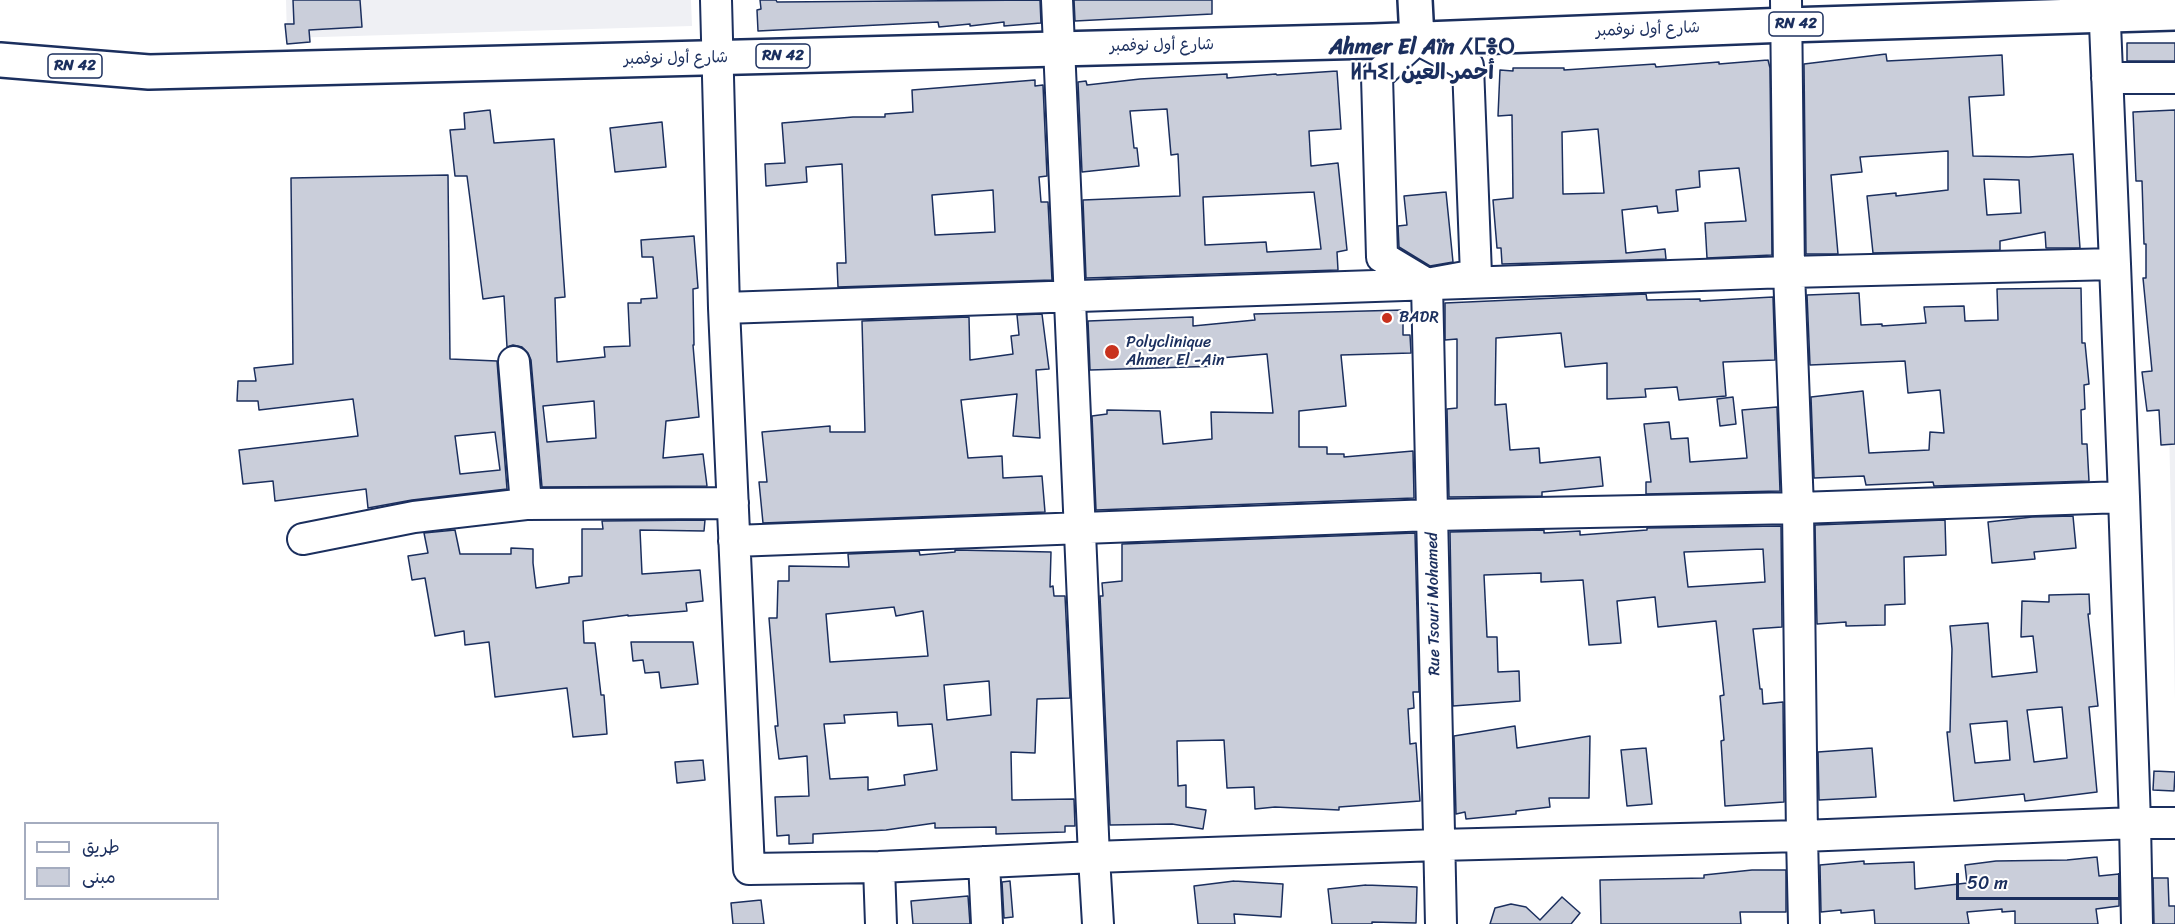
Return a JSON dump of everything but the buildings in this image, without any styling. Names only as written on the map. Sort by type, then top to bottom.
[{"type":"main road","points":[[1415,0],[1417,39]]},
{"type":"main road","name":"شارع أول نوفمبر","points":[[0,60],[149,72],[1417,39],[1787,12],[2104,7],[2175,13]]},
{"type":"street","points":[[716,0],[724,308],[749,869],[879,867],[1438,845],[1802,836],[2175,822]]},
{"type":"street","points":[[1057,0],[1098,924]]},
{"type":"street","points":[[2104,7],[2124,497],[2137,924]]},
{"type":"street","points":[[1787,12],[1789,272],[1798,508],[1804,924]]},
{"type":"street","points":[[1417,39],[1468,66],[1476,275],[1427,284],[1382,257],[1377,76],[1417,39]]},
{"type":"street","points":[[2107,78],[2175,78]]},
{"type":"street","points":[[724,308],[1789,272],[2115,264]]},
{"type":"street","name":"Rue Tsouri Mohamed","points":[[1427,284],[1441,924]]},
{"type":"street","points":[[514,362],[526,504]]},
{"type":"street","points":[[734,541],[1432,515],[1798,508],[2124,497]]},
{"type":"street","points":[[303,539],[414,517],[526,504],[733,503]]},
{"type":"street","points":[[984,862],[987,924]]},
{"type":"street","points":[[879,867],[881,924]]},
{"type":"shaded area","points":[[286,0],[691,0],[692,26],[287,38]]},
{"type":"shaded area","points":[[2169,426],[2175,426],[2175,701]]},
{"type":"place","name":"BADR","points":[[1387,318]]},
{"type":"place","name":"Polyclinique Ahmer El -Ain","points":[[1112,352]]},
{"type":"district","name":"Ahmer El Aïn ⵃⵎⴻⵔ ⵍⵄⵉⵏ أحمر العين","points":[[1422,60]]}]
